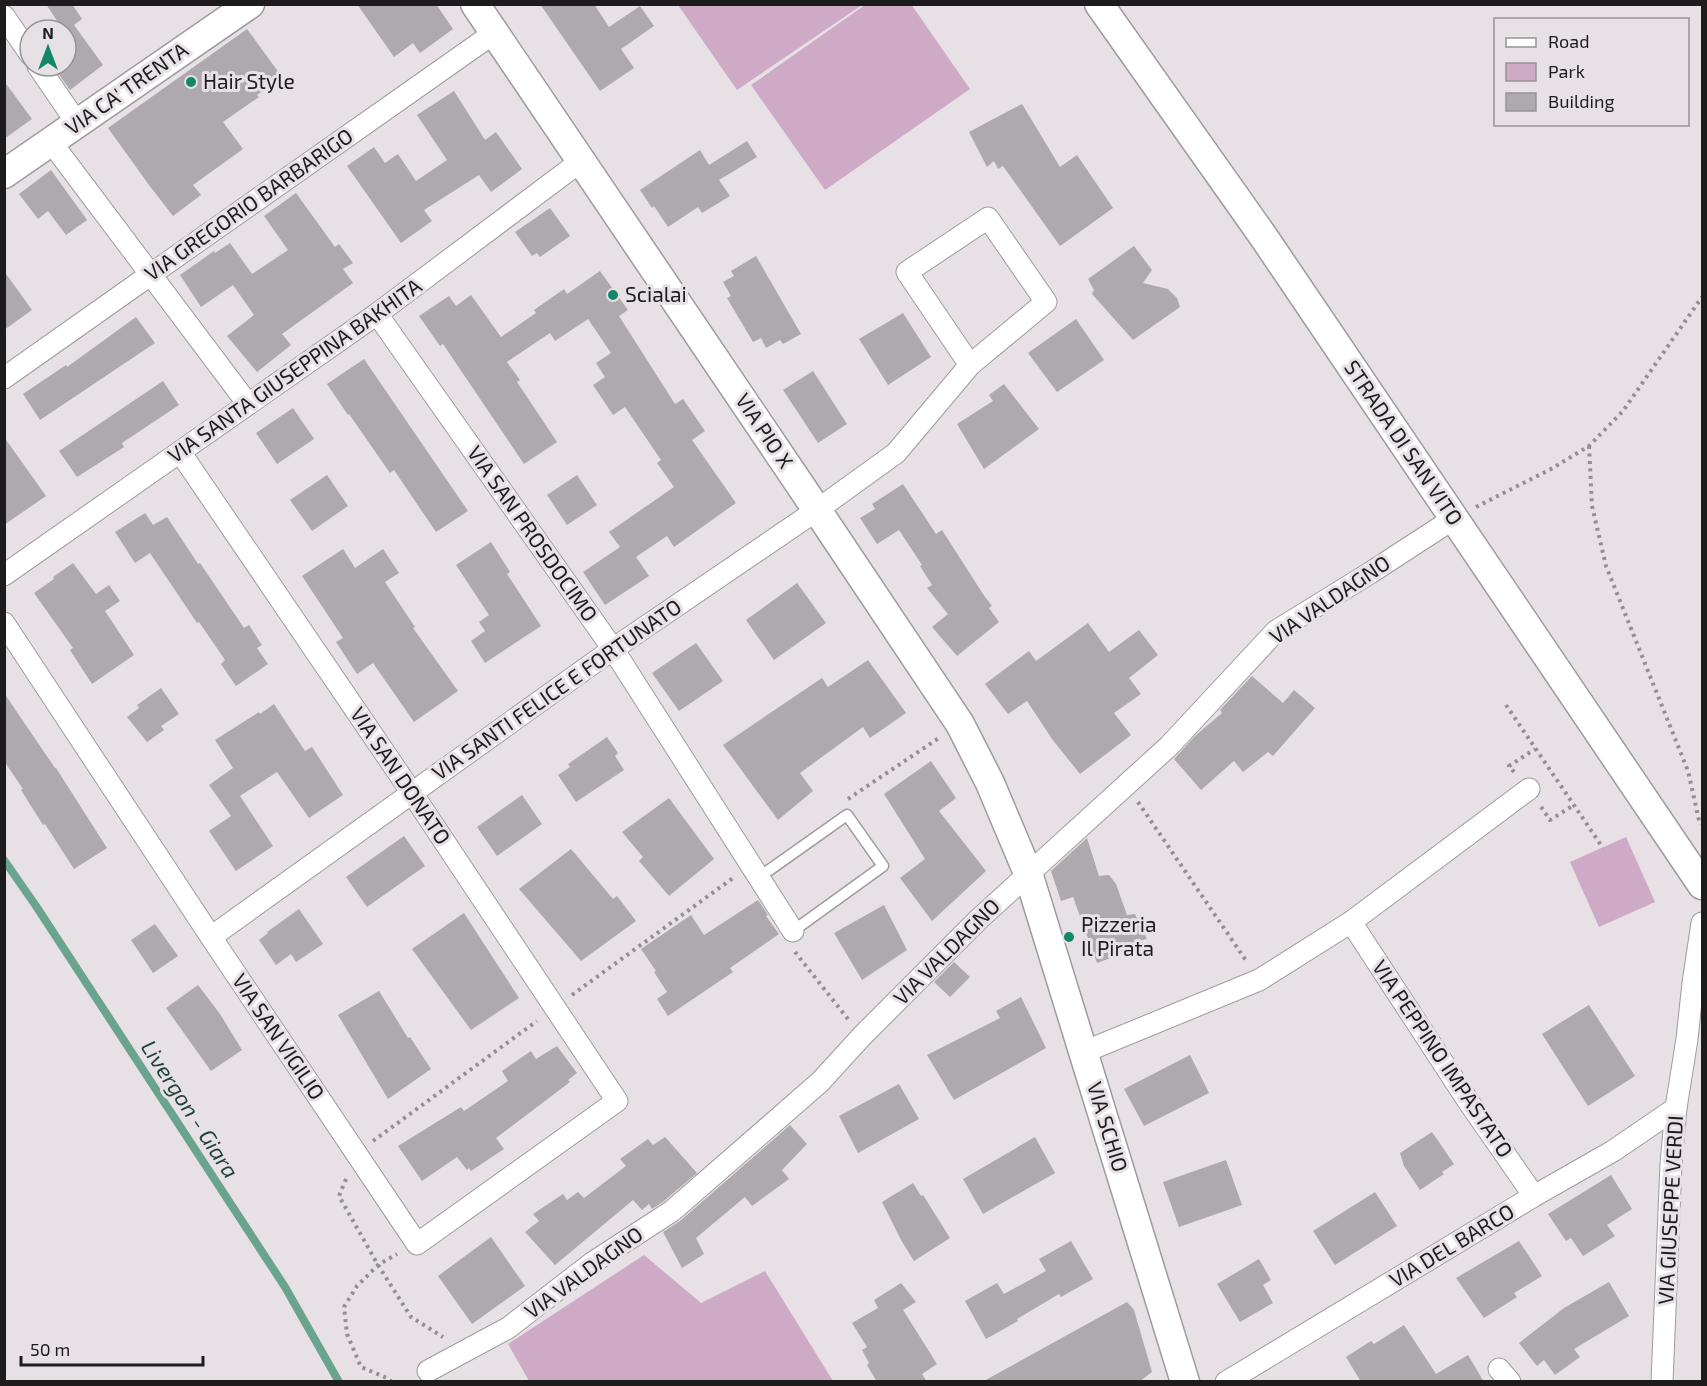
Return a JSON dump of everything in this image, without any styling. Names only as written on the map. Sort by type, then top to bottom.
[{"type":"street","name":"VIA CA' TRENTA","points":[[4,174],[250,4]]},
{"type":"street","name":"VIA PIO X","points":[[475,4],[960,724],[990,783],[1028,873]]},
{"type":"street","name":"STRADA DI SAN VITO","points":[[1099,4],[1263,236],[1702,885]]},
{"type":"street","points":[[4,16],[18,36]]},
{"type":"street","name":"VIA GREGORIO BARBARIGO","points":[[4,378],[494,33]]},
{"type":"street","points":[[46,78],[77,123]]},
{"type":"street","points":[[51,142],[248,404]]},
{"type":"street","name":"VIA SANTA GIUSEPPINA BAKHITA","points":[[4,575],[377,314],[581,161]]},
{"type":"street","name":"VIA SANTI FELICE E FORTUNATO","points":[[211,937],[613,649],[817,510],[896,453],[970,365],[1046,302],[988,218],[907,272],[970,365]]},
{"type":"street","name":"VIA SAN PROSDOCIMO","points":[[377,314],[613,649],[793,931]]},
{"type":"street","name":"VIA SAN DONATO","points":[[180,452],[412,793],[617,1101],[417,1244]]},
{"type":"street","name":"VIA VALDAGNO","points":[[428,1371],[508,1328],[592,1263],[672,1211],[820,1082],[863,1035],[979,919],[1169,746],[1276,631],[1454,519]]},
{"type":"street","name":"VIA SAN VIGILIO","points":[[4,623],[417,1244]]},
{"type":"street","points":[[1084,1053],[1259,980],[1351,922],[1529,789]]},
{"type":"street","name":"VIA SCHIO","points":[[1028,873],[1185,1382]]},
{"type":"street","points":[[1702,885],[1702,894]]},
{"type":"street","name":"VIA PEPPINO IMPASTATO","points":[[1351,922],[1468,1101],[1534,1196]]},
{"type":"street","name":"VIA GIUSEPPE VERDI","points":[[1662,1382],[1671,1164],[1676,1108],[1698,979],[1702,923]]},
{"type":"street","name":"VIA GIUSEPPE VERDI","points":[[1687,1039],[1702,1014]]},
{"type":"street","name":"VIA DEL BARCO","points":[[1226,1382],[1534,1196],[1613,1151],[1676,1108]]},
{"type":"lane","points":[[754,872],[847,815],[883,866],[793,931]]},
{"type":"path","points":[[1454,519],[1551,469],[1589,446],[1623,411],[1702,297]]},
{"type":"path","points":[[1589,446],[1592,506],[1606,566],[1688,771],[1700,825],[1702,824]]},
{"type":"path","points":[[1506,705],[1603,848]]},
{"type":"path","points":[[846,801],[960,724]]},
{"type":"path","points":[[1509,766],[1535,749]]},
{"type":"path","points":[[1126,784],[1259,980]]},
{"type":"path","points":[[1550,820],[1574,805]]},
{"type":"path","points":[[356,1154],[555,1008],[754,872]]},
{"type":"path","points":[[793,931],[784,938],[863,1035]]},
{"type":"path","points":[[339,1196],[411,1317],[446,1339],[458,1355]]},
{"type":"path","points":[[392,1382],[361,1367],[347,1334],[344,1307],[357,1286],[378,1265],[417,1244]]},
{"type":"green space","points":[[911,4],[970,89],[825,190],[751,85],[865,5]]},
{"type":"green space","points":[[678,5],[862,5],[737,90]]},
{"type":"green space","points":[[1626,837],[1655,902],[1599,927],[1570,862]]},
{"type":"green space","points":[[644,1255],[701,1303],[765,1271],[833,1381],[529,1381],[508,1344]]},
{"type":"building","points":[[46,4],[72,4],[82,19],[78,22],[78,18],[55,18]]},
{"type":"building","points":[[357,4],[436,4],[453,29],[420,53],[413,43],[394,57]]},
{"type":"building","points":[[540,4],[594,4],[609,27],[640,6],[654,26],[621,49],[634,68],[600,91]]},
{"type":"building","points":[[247,29],[282,77],[257,95],[259,97],[223,122],[243,149],[193,185],[201,195],[173,216],[108,128]]},
{"type":"building","points":[[78,31],[103,65],[70,90],[62,78],[78,78]]},
{"type":"building","points":[[4,81],[32,119],[4,139]]},
{"type":"building","points":[[454,91],[485,140],[496,132],[522,169],[491,192],[479,175],[424,210],[432,221],[401,243],[347,166],[374,147],[385,163],[398,154],[416,181],[447,160],[417,115]]},
{"type":"building","points":[[1022,104],[1060,167],[1077,155],[1113,208],[1060,246],[1003,166],[998,169],[994,161],[987,167],[969,132]]},
{"type":"building","points":[[747,141],[757,157],[719,180],[730,196],[702,213],[698,207],[668,227],[640,190],[700,150],[709,165]]},
{"type":"building","points":[[51,170],[87,220],[66,235],[48,211],[38,219],[19,194]]},
{"type":"building","points":[[296,193],[335,247],[339,244],[353,263],[343,269],[353,283],[282,334],[291,345],[257,372],[227,336],[254,315],[233,285],[201,307],[180,275],[214,251],[215,253],[230,243],[252,274],[288,250],[264,216]]},
{"type":"building","points":[[550,208],[570,236],[540,257],[537,253],[532,256],[515,232]]},
{"type":"building","points":[[1134,246],[1152,270],[1143,283],[1168,289],[1177,298],[1180,307],[1133,340],[1092,294],[1094,290],[1088,279]]},
{"type":"building","points":[[756,256],[801,334],[783,344],[780,340],[766,348],[761,338],[753,342],[727,298],[731,296],[723,282],[734,276],[731,271]]},
{"type":"building","points":[[4,271],[32,310],[4,330]]},
{"type":"building","points":[[600,271],[628,310],[619,316],[675,404],[683,399],[705,431],[692,440],[736,503],[674,547],[667,536],[636,557],[649,576],[605,605],[583,572],[620,547],[609,532],[674,487],[657,463],[661,460],[625,407],[613,415],[593,385],[605,377],[596,363],[611,353],[588,319],[555,341],[550,333],[507,362],[520,380],[517,382],[557,442],[524,464],[443,344],[440,346],[419,316],[449,296],[456,306],[471,295],[501,337],[536,313],[534,310],[564,289],[567,294]]},
{"type":"building","points":[[903,313],[931,357],[888,385],[859,339]]},
{"type":"building","points":[[136,317],[155,343],[40,420],[23,394],[66,365],[67,367]]},
{"type":"building","points":[[1076,319],[1104,360],[1057,392],[1028,353]]},
{"type":"building","points":[[364,359],[468,511],[436,532],[394,470],[390,473],[327,384]]},
{"type":"building","points":[[813,371],[847,424],[818,443],[783,390]]},
{"type":"building","points":[[163,381],[179,405],[122,443],[124,447],[77,477],[59,451]]},
{"type":"building","points":[[1004,384],[1039,429],[984,469],[957,424],[993,401],[989,395]]},
{"type":"building","points":[[293,408],[314,439],[277,464],[256,433]]},
{"type":"building","points":[[4,437],[46,496],[4,525]]},
{"type":"building","points":[[327,475],[348,506],[312,531],[290,500]]},
{"type":"building","points":[[577,475],[597,505],[567,525],[547,495]]},
{"type":"building","points":[[903,484],[936,534],[942,530],[992,606],[989,608],[999,622],[957,656],[932,627],[948,614],[927,588],[932,585],[899,530],[877,544],[860,518],[875,509],[872,504]]},
{"type":"building","points":[[145,513],[153,525],[167,517],[244,628],[249,625],[262,645],[257,648],[268,664],[236,686],[221,664],[225,660],[150,553],[135,563],[115,532]]},
{"type":"building","points":[[491,542],[510,572],[507,574],[541,626],[485,663],[471,641],[485,631],[479,622],[489,615],[456,565]]},
{"type":"building","points":[[343,549],[355,568],[383,549],[399,573],[385,582],[415,627],[413,628],[458,691],[414,722],[373,663],[357,674],[336,642],[343,638],[302,576]]},
{"type":"building","points":[[73,563],[96,594],[109,585],[120,601],[105,611],[134,655],[92,684],[70,650],[73,648],[34,593]]},
{"type":"building","points":[[797,583],[826,623],[774,660],[746,620]]},
{"type":"building","points":[[1088,623],[1109,652],[1139,630],[1158,655],[1129,678],[1141,694],[1114,713],[1131,735],[1080,774],[1052,739],[1027,701],[1008,714],[985,684],[1029,651],[1036,661]]},
{"type":"building","points":[[696,643],[723,681],[679,711],[652,673]]},
{"type":"building","points":[[868,660],[906,713],[870,738],[863,727],[800,773],[813,791],[778,820],[723,745],[822,678],[828,687]]},
{"type":"building","points":[[1252,676],[1283,703],[1294,690],[1315,708],[1273,756],[1268,752],[1243,772],[1234,761],[1201,790],[1174,759],[1195,736],[1222,713],[1220,710]]},
{"type":"building","points":[[161,688],[179,714],[161,726],[164,730],[147,742],[127,717],[139,708],[137,705]]},
{"type":"building","points":[[4,693],[56,768],[107,848],[74,869],[45,824],[43,825],[4,761]]},
{"type":"building","points":[[274,704],[305,751],[312,747],[343,795],[309,818],[277,772],[240,796],[273,846],[236,871],[209,831],[231,816],[209,785],[233,768],[215,740]]},
{"type":"building","points":[[607,737],[618,753],[615,756],[624,770],[576,802],[558,775],[570,767],[568,764]]},
{"type":"building","points":[[931,761],[956,798],[939,811],[986,871],[932,921],[900,878],[925,859],[884,794]]},
{"type":"building","points":[[522,795],[542,824],[497,856],[477,827]]},
{"type":"building","points":[[669,798],[714,859],[669,896],[639,861],[643,857],[622,832]]},
{"type":"building","points":[[404,836],[425,866],[367,907],[346,877]]},
{"type":"building","points":[[1087,838],[1099,876],[1109,875],[1116,884],[1127,915],[1135,914],[1147,939],[1128,944],[1130,951],[1097,963],[1073,897],[1061,901],[1051,871]]},
{"type":"building","points":[[571,849],[613,899],[617,896],[636,921],[581,961],[519,889]]},
{"type":"building","points":[[758,900],[779,934],[730,968],[733,972],[668,1016],[657,999],[667,992],[641,949],[691,915],[704,935]]},
{"type":"building","points":[[884,905],[907,950],[862,980],[834,933]]},
{"type":"building","points":[[299,909],[323,944],[296,962],[291,954],[276,965],[259,940]]},
{"type":"building","points":[[464,913],[519,998],[471,1030],[412,949]]},
{"type":"building","points":[[155,924],[178,956],[153,973],[131,940]]},
{"type":"building","points":[[954,962],[970,977],[950,997],[934,982]]},
{"type":"building","points":[[198,985],[220,1014],[242,1050],[211,1071],[166,1008]]},
{"type":"building","points":[[379,991],[408,1038],[410,1037],[431,1069],[388,1099],[338,1015]]},
{"type":"building","points":[[1021,997],[1046,1048],[954,1100],[927,1055],[1000,1018],[996,1011]]},
{"type":"building","points":[[1589,1005],[1635,1076],[1588,1106],[1542,1034]]},
{"type":"building","points":[[557,1046],[577,1073],[568,1080],[570,1082],[496,1138],[504,1149],[471,1171],[469,1168],[467,1170],[457,1157],[422,1181],[398,1146],[461,1107],[464,1111],[508,1081],[502,1071],[531,1051],[536,1059]]},
{"type":"building","points":[[1190,1055],[1209,1093],[1144,1126],[1124,1089]]},
{"type":"building","points":[[899,1084],[919,1119],[858,1153],[839,1116]]},
{"type":"building","points":[[790,1125],[807,1144],[782,1170],[789,1179],[752,1206],[745,1197],[696,1238],[704,1254],[682,1268],[663,1232],[680,1221]]},
{"type":"building","points":[[1432,1132],[1454,1164],[1442,1172],[1444,1174],[1420,1190],[1404,1166],[1400,1153]]},
{"type":"building","points":[[665,1137],[697,1173],[664,1201],[652,1209],[649,1204],[642,1210],[633,1200],[555,1265],[525,1232],[539,1221],[533,1214],[563,1194],[567,1200],[578,1192],[584,1198],[626,1166],[620,1159],[648,1139],[653,1145]]},
{"type":"building","points":[[1035,1137],[1055,1173],[983,1214],[963,1179]]},
{"type":"building","points":[[1226,1160],[1242,1205],[1179,1227],[1163,1182]]},
{"type":"building","points":[[1611,1175],[1632,1209],[1607,1225],[1615,1236],[1583,1256],[1571,1238],[1566,1241],[1548,1214]]},
{"type":"building","points":[[913,1183],[950,1238],[914,1261],[882,1202]]},
{"type":"building","points":[[1375,1192],[1397,1226],[1335,1265],[1313,1231]]},
{"type":"building","points":[[491,1237],[525,1286],[472,1324],[438,1276]]},
{"type":"building","points":[[1071,1241],[1093,1279],[1061,1297],[1059,1294],[986,1339],[965,1301],[997,1283],[1004,1294],[1046,1271],[1039,1259]]},
{"type":"building","points":[[1519,1241],[1542,1276],[1514,1293],[1517,1297],[1484,1318],[1456,1278]]},
{"type":"building","points":[[1259,1259],[1271,1280],[1263,1285],[1273,1303],[1240,1322],[1217,1284]]},
{"type":"building","points":[[1609,1282],[1629,1316],[1574,1349],[1580,1357],[1555,1375],[1544,1360],[1537,1366],[1519,1343],[1564,1308]]},
{"type":"building","points":[[901,1283],[916,1302],[903,1310],[937,1364],[922,1374],[927,1382],[877,1382],[867,1365],[869,1363],[862,1350],[867,1347],[852,1323],[878,1308],[874,1300]]},
{"type":"building","points":[[1127,1302],[1134,1310],[1152,1372],[1139,1382],[982,1382]]},
{"type":"building","points":[[1404,1325],[1436,1374],[1468,1355],[1484,1382],[1361,1382],[1346,1357],[1371,1341],[1374,1344]]},
{"type":"waterway","name":"Livergon - Giara","points":[[4,860],[285,1287],[339,1382]]},
{"type":"place","name":"Hair Style","points":[[191,82]]},
{"type":"place","name":"Scialai","points":[[613,295]]},
{"type":"place","name":"Pizzeria Il Pirata","points":[[1069,937]]}]
